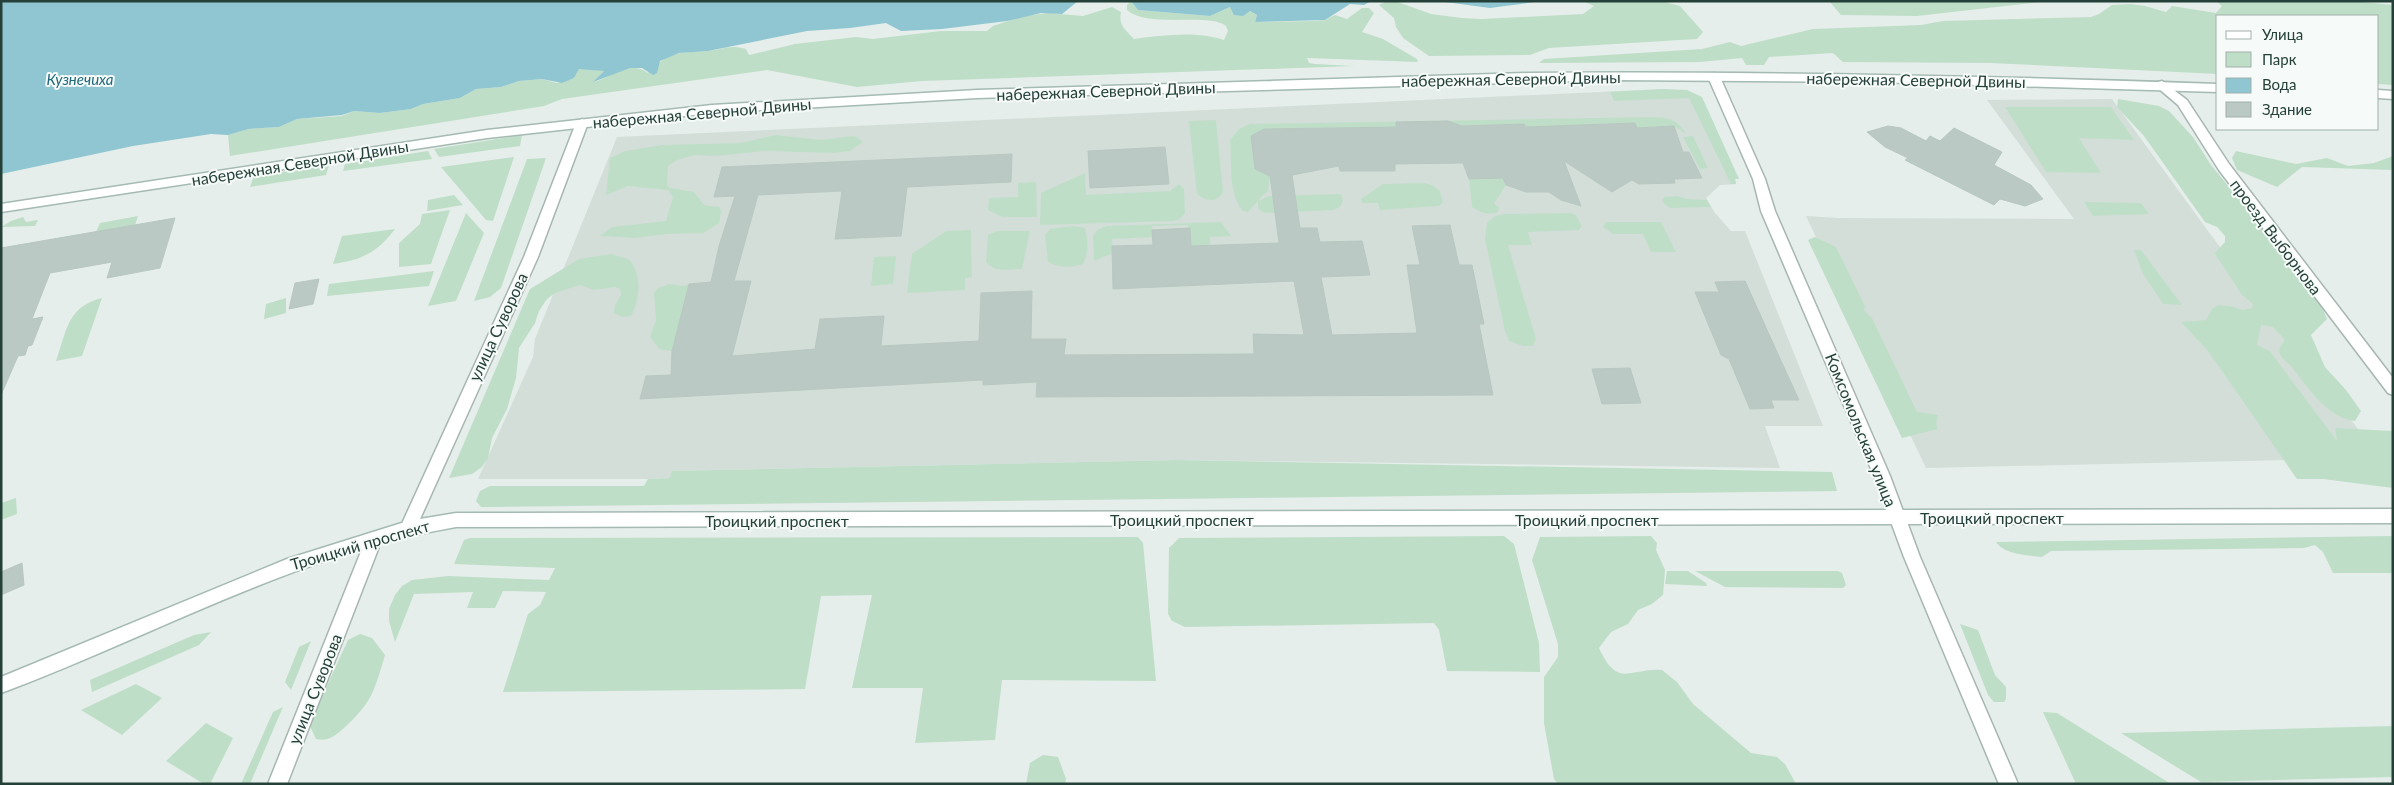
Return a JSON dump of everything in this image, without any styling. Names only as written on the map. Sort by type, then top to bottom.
[{"type":"street","name":"набережная Северной Двины","points":[[1,208],[486,134],[712,109],[977,94],[1530,77],[1714,77],[2216,88]]},
{"type":"street","name":"Комсомольская улица","points":[[1714,77],[1759,179],[1768,211],[1882,476],[1897,519],[2009,784]]},
{"type":"street","name":"проезд Выборнова","points":[[2162,86],[2183,103],[2224,168],[2393,389]]},
{"type":"street","points":[[2379,94],[2393,95]]},
{"type":"street","name":"улица Суворова","points":[[408,528],[531,257],[582,123]]},
{"type":"street","name":"Троицкий проспект","points":[[1,684],[293,564],[408,528],[456,520],[1897,519],[2393,516]]},
{"type":"street","name":"улица Суворова","points":[[277,784],[374,539]]},
{"type":"shaded area","points":[[1663,89],[1679,98],[1699,98],[1737,179],[1735,179],[1736,184],[1720,185],[1706,198],[1715,213],[1731,231],[1745,231],[1823,426],[1765,426],[1780,468],[1178,460],[672,471],[669,478],[648,479],[478,479],[533,357],[535,339],[617,137]]},
{"type":"shaded area","points":[[2112,99],[2208,231],[2380,458],[1926,468],[1806,216],[1839,218],[2074,219],[1987,100]]},
{"type":"green space","points":[[1131,1],[1138,10],[1210,16],[1230,7],[1245,14],[1250,11],[1257,15],[1255,22],[1316,21],[1325,20],[1335,15],[1347,19],[1362,8],[1369,8],[1374,13],[1362,32],[1383,39],[1417,59],[1418,62],[1307,58],[1309,63],[1354,66],[922,81],[857,87],[767,70],[562,99],[544,106],[230,156],[228,135],[247,129],[279,127],[297,119],[342,116],[354,111],[380,113],[411,109],[423,104],[460,98],[476,89],[501,87],[519,81],[542,79],[557,83],[574,78],[579,68],[604,71],[594,82],[628,68],[641,69],[648,73],[669,56],[681,53],[735,47],[746,49],[749,55],[795,44],[856,37],[873,39],[941,31],[987,31],[993,26],[1023,16],[1048,13],[1083,16],[1112,7],[1121,12],[1122,24],[1134,39],[1168,35],[1203,35],[1224,40],[1228,31],[1226,26],[1206,20],[1163,20],[1137,16],[1127,10],[1127,5]]},
{"type":"green space","points":[[1395,1],[1431,14],[1482,19],[1583,14],[1594,6],[1583,1],[1661,1],[1680,6],[1703,32],[1697,39],[1549,48],[1530,55],[1429,56],[1403,38],[1396,27],[1394,18],[1379,5]]},
{"type":"green space","points":[[1829,1],[2049,1],[1917,16],[1841,15]]},
{"type":"green space","points":[[2216,1],[2352,1],[2393,5],[2393,85],[2379,84],[2379,15],[2216,15],[2216,74],[1991,63],[1843,62],[1833,53],[1769,57],[1764,65],[1746,65],[1742,58],[1700,62],[1539,63],[1544,59],[1702,49],[1730,42],[1741,46],[1813,29],[1921,25],[1943,21],[2091,17],[2112,5],[2130,4],[2166,12],[2172,6],[2216,13],[2222,6]]},
{"type":"green space","points":[[1663,89],[1687,90],[1702,97],[1739,179],[1735,179],[1736,184],[1731,184],[1689,98],[1614,101],[1610,92]]},
{"type":"green space","points":[[2118,99],[2159,106],[2169,111],[2193,137],[2211,165],[2265,231],[2321,305],[2327,319],[2311,335],[2325,367],[2346,390],[2361,411],[2355,421],[2335,414],[2318,400],[2281,356],[2280,348],[2285,340],[2273,327],[2261,325],[2257,345],[2270,351],[2337,441],[2335,428],[2393,431],[2393,488],[2323,479],[2297,479],[2208,351],[2181,322],[2206,320],[2212,309],[2218,305],[2243,310],[2252,308],[2253,304],[2242,295],[2215,253],[2225,242],[2225,236],[2217,227],[2205,222],[2144,136],[2117,107]]},
{"type":"green space","points":[[2005,107],[2111,107],[2134,140],[2079,138],[2101,173],[2046,172]]},
{"type":"green space","points":[[1654,117],[1665,118],[1677,123],[1686,134],[1674,126],[1637,128],[1635,123],[1526,127],[1524,124],[1462,126],[1448,121],[1397,122],[1396,127],[1264,129],[1251,136],[1255,169],[1270,176],[1268,192],[1248,212],[1243,211],[1238,204],[1233,187],[1230,140],[1239,129],[1250,124]]},
{"type":"green space","points":[[1216,120],[1223,192],[1215,200],[1208,200],[1197,194],[1189,121]]},
{"type":"green space","points":[[522,135],[520,146],[439,157],[434,149]]},
{"type":"green space","points":[[776,135],[822,140],[852,136],[857,137],[863,142],[850,151],[833,153],[765,151],[716,156],[695,155],[677,160],[668,166],[667,185],[670,188],[694,192],[704,205],[719,207],[721,211],[719,223],[703,233],[667,234],[635,238],[600,236],[612,227],[666,221],[673,197],[668,190],[628,186],[606,195],[610,158],[625,151],[662,145],[740,143]]},
{"type":"green space","points":[[1693,136],[1708,168],[1700,169],[1683,137]]},
{"type":"green space","points":[[428,151],[432,159],[343,171],[345,164]]},
{"type":"green space","points":[[2236,151],[2296,164],[2327,158],[2348,166],[2374,163],[2393,156],[2393,170],[2302,167],[2277,187],[2237,170],[2232,158]]},
{"type":"green space","points":[[514,157],[493,221],[486,220],[441,167]]},
{"type":"green space","points":[[546,158],[501,288],[490,297],[474,301],[527,159]]},
{"type":"green space","points":[[329,165],[326,175],[250,187],[254,176]]},
{"type":"green space","points":[[1085,173],[1086,195],[1170,191],[1179,184],[1184,189],[1185,213],[1180,219],[1174,221],[1040,225],[1041,193]]},
{"type":"green space","points":[[1503,178],[1506,185],[1494,204],[1499,207],[1498,212],[1484,213],[1472,207],[1469,179]]},
{"type":"green space","points":[[1036,182],[1037,217],[1002,217],[988,210],[989,198],[1018,197],[1018,183]]},
{"type":"green space","points":[[1424,183],[1432,185],[1440,191],[1443,202],[1439,206],[1380,210],[1378,203],[1362,203],[1361,199],[1383,184]]},
{"type":"green space","points":[[1341,194],[1343,201],[1340,207],[1333,210],[1269,213],[1262,212],[1258,208],[1258,201],[1269,196]]},
{"type":"green space","points":[[454,195],[463,205],[427,211],[428,200]]},
{"type":"green space","points":[[1677,196],[1687,199],[1707,200],[1711,207],[1670,208],[1662,200],[1665,197]]},
{"type":"green space","points":[[2084,202],[2141,203],[2149,214],[2093,216]]},
{"type":"green space","points":[[450,210],[431,264],[399,267],[399,243],[420,224],[422,214]]},
{"type":"green space","points":[[466,213],[484,233],[456,301],[428,306]]},
{"type":"green space","points":[[1571,213],[1576,215],[1582,226],[1579,230],[1528,232],[1532,245],[1508,245],[1536,339],[1533,346],[1523,346],[1509,341],[1505,331],[1485,239],[1487,223],[1495,216],[1504,214]]},
{"type":"green space","points":[[138,216],[135,225],[96,232],[100,223]]},
{"type":"green space","points":[[23,217],[26,222],[38,220],[35,226],[1,227],[11,221]]},
{"type":"green space","points":[[1221,222],[1231,236],[1210,237],[1210,246],[1190,247],[1188,225],[1152,226],[1153,237],[1112,239],[1113,253],[1094,261],[1093,236],[1097,230],[1107,226]]},
{"type":"green space","points":[[1606,222],[1661,222],[1676,252],[1651,252],[1643,234],[1613,234],[1603,227]]},
{"type":"green space","points":[[1073,226],[1085,228],[1087,246],[1083,264],[1065,267],[1048,262],[1045,235],[1050,229]]},
{"type":"green space","points":[[395,229],[382,244],[368,254],[353,260],[333,264],[342,236]]},
{"type":"green space","points":[[971,230],[972,277],[965,278],[965,290],[907,293],[912,254],[946,231]]},
{"type":"green space","points":[[997,231],[1030,231],[1022,269],[998,269],[986,262],[988,235]]},
{"type":"green space","points":[[1815,237],[1836,247],[1865,306],[1864,310],[1872,318],[1917,412],[1938,415],[1936,424],[1938,429],[1902,438],[1808,240]]},
{"type":"green space","points":[[2134,250],[2141,250],[2182,305],[2163,304],[2143,274]]},
{"type":"green space","points":[[611,254],[628,259],[636,271],[638,295],[631,316],[622,317],[614,313],[615,305],[621,295],[620,289],[615,287],[594,290],[580,285],[555,293],[547,299],[519,348],[516,378],[507,409],[492,438],[488,458],[482,467],[472,474],[449,478],[530,289],[579,259]]},
{"type":"green space","points":[[896,256],[893,284],[871,286],[874,257]]},
{"type":"green space","points":[[434,271],[429,286],[327,296],[329,284]]},
{"type":"green space","points":[[669,284],[684,286],[689,284],[672,351],[659,349],[650,337],[656,320],[654,293],[658,288]]},
{"type":"green space","points":[[102,298],[82,356],[56,361],[66,330],[75,314],[90,302]]},
{"type":"green space","points":[[286,298],[286,313],[264,319],[266,304]]},
{"type":"green space","points":[[1178,460],[1832,472],[1837,491],[486,507],[481,507],[476,501],[480,491],[490,486],[644,486],[648,479],[669,478],[672,471]]},
{"type":"green space","points":[[16,498],[17,514],[1,520],[1,503]]},
{"type":"green space","points":[[1504,536],[1514,544],[1539,643],[1540,672],[1447,671],[1439,630],[1434,623],[1185,627],[1172,621],[1168,614],[1169,548],[1179,538]]},
{"type":"green space","points":[[1651,536],[1657,543],[1656,550],[1665,570],[1663,595],[1652,604],[1638,610],[1628,624],[1611,632],[1599,648],[1606,661],[1612,668],[1625,674],[1662,670],[1677,682],[1693,704],[1751,753],[1777,757],[1785,764],[1796,784],[1558,784],[1554,779],[1544,723],[1544,677],[1558,657],[1558,644],[1532,560],[1540,537]]},
{"type":"green space","points":[[2393,536],[2393,573],[2333,573],[2323,552],[2315,545],[2304,548],[2051,551],[2042,557],[2011,552],[2005,550],[1996,542]]},
{"type":"green space","points":[[1138,537],[1143,543],[1156,681],[1002,680],[995,740],[915,743],[923,688],[852,688],[872,595],[821,596],[805,689],[503,692],[528,614],[540,605],[546,592],[503,591],[495,608],[467,608],[473,592],[414,594],[395,642],[389,621],[389,609],[395,595],[402,586],[412,580],[448,576],[549,580],[555,568],[454,564],[464,540],[470,538]]},
{"type":"green space","points":[[1667,571],[1688,571],[1706,583],[1707,586],[1665,584]]},
{"type":"green space","points":[[1695,571],[1838,571],[1842,573],[1846,585],[1843,588],[1725,587]]},
{"type":"green space","points":[[1960,624],[1978,630],[1995,675],[2006,687],[2006,699],[2004,702],[1994,702],[1988,695]]},
{"type":"green space","points":[[211,632],[199,645],[92,692],[90,680],[194,635]]},
{"type":"green space","points":[[360,634],[372,638],[385,655],[375,688],[361,711],[344,728],[328,739],[316,739],[310,726],[311,720],[348,640]]},
{"type":"green space","points":[[311,641],[291,690],[285,682],[299,647]]},
{"type":"green space","points":[[136,684],[162,698],[122,735],[81,710]]},
{"type":"green space","points":[[283,707],[250,784],[241,784],[273,712]]},
{"type":"green space","points":[[2043,712],[2057,713],[2171,784],[2076,784]]},
{"type":"green space","points":[[206,723],[233,738],[210,784],[204,784],[166,761]]},
{"type":"green space","points":[[2393,726],[2393,777],[2201,782],[2121,733]]},
{"type":"green space","points":[[1043,755],[1058,757],[1066,779],[1065,784],[1026,784],[1030,763]]},
{"type":"water","name":"Кузнечиха","points":[[1,1],[1078,1],[1062,14],[1041,13],[1007,21],[942,29],[901,31],[886,23],[807,31],[708,51],[679,53],[660,61],[657,73],[653,75],[642,68],[630,68],[593,82],[604,71],[579,69],[574,78],[562,83],[542,79],[519,81],[501,87],[476,89],[460,98],[423,104],[411,109],[380,113],[354,111],[342,115],[297,119],[279,127],[248,129],[228,135],[211,134],[133,146],[1,174]]},
{"type":"water","points":[[1131,1],[1371,1],[1364,5],[1350,4],[1325,20],[1255,22],[1257,15],[1250,11],[1243,16],[1234,15],[1230,7],[1210,16],[1138,10]]},
{"type":"water","points":[[1438,1],[1542,1],[1490,8]]},
{"type":"building","points":[[1448,121],[1462,126],[1524,124],[1526,127],[1635,123],[1637,128],[1674,126],[1683,152],[1689,152],[1702,178],[1674,179],[1675,183],[1639,184],[1632,180],[1612,192],[1564,161],[1581,206],[1561,200],[1549,192],[1526,192],[1506,185],[1503,178],[1469,179],[1463,163],[1395,164],[1395,171],[1340,171],[1339,166],[1292,175],[1300,228],[1317,228],[1320,242],[1362,241],[1370,275],[1321,277],[1332,335],[1417,333],[1407,265],[1420,265],[1412,226],[1450,225],[1459,265],[1472,265],[1484,324],[1479,324],[1493,395],[1036,397],[1037,382],[983,385],[983,380],[640,399],[646,376],[671,375],[672,351],[689,284],[711,282],[719,246],[735,196],[714,197],[722,167],[1012,154],[1011,182],[907,187],[901,236],[835,239],[842,191],[758,195],[734,281],[751,281],[732,356],[815,349],[820,319],[884,316],[881,346],[979,341],[981,293],[1032,291],[1031,339],[1066,339],[1064,355],[1254,354],[1253,334],[1304,335],[1294,281],[1113,289],[1112,246],[1153,245],[1152,230],[1190,228],[1191,246],[1279,243],[1270,176],[1255,169],[1251,136],[1264,129],[1396,127],[1396,122]]},
{"type":"building","points":[[1888,126],[1901,128],[1926,141],[1930,136],[1940,141],[1954,128],[2002,152],[1994,165],[2031,185],[2043,199],[2025,206],[2000,199],[1994,205],[1905,160],[1908,158],[1885,147],[1867,132]]},
{"type":"building","points":[[1165,147],[1169,184],[1090,188],[1088,151]]},
{"type":"building","points":[[175,218],[160,268],[107,278],[112,262],[50,273],[32,319],[43,317],[32,345],[28,346],[25,355],[18,356],[1,395],[1,248]]},
{"type":"building","points":[[319,279],[313,304],[289,309],[295,283]]},
{"type":"building","points":[[1745,281],[1799,400],[1771,400],[1774,408],[1750,409],[1729,359],[1721,355],[1695,292],[1719,292],[1715,282]]},
{"type":"building","points":[[1630,368],[1641,403],[1602,404],[1592,369]]},
{"type":"building","points":[[22,563],[24,585],[1,595],[1,572]]}]
